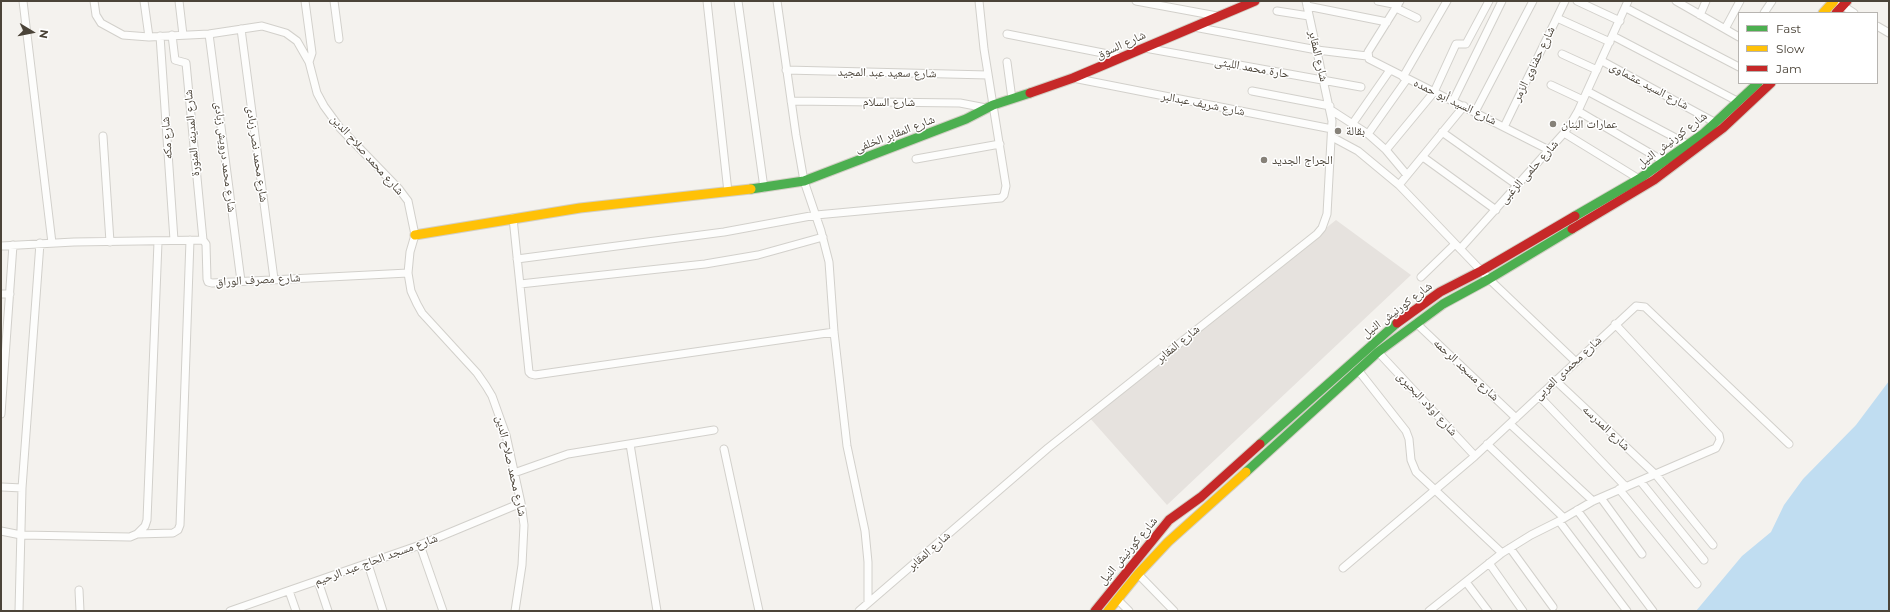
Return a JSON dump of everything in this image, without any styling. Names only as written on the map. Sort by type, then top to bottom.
[{"type":"main road","name":"شارع السوق","points":[[990,107],[1073,78],[1255,1]]},
{"type":"main road","points":[[1825,12],[1839,4]]},
{"type":"main road","name":"شارع كورنيش النيل","points":[[1095,611],[1169,520],[1201,497],[1391,327],[1440,292],[1480,271],[1639,180],[1689,145],[1716,123],[1757,84]]},
{"type":"main road","name":"شارع كورنيش النيل","points":[[1108,611],[1138,574],[1168,542],[1378,352],[1443,304],[1489,279],[1630,196],[1678,164],[1727,125],[1770,84]]},
{"type":"main road","name":"شارع المقابر الخلفى","points":[[415,235],[580,208],[764,188],[804,181],[966,119],[990,107]]},
{"type":"main road","points":[[1159,531],[1164,530],[1168,532],[1168,542]]},
{"type":"street","points":[[23,1],[52,243]]},
{"type":"street","name":"شارع محمد صلاح الدين","points":[[94,1],[96,15],[101,23],[123,35],[149,37],[209,34],[262,26],[286,33],[297,41],[309,62],[317,93],[324,106],[340,128],[399,189],[408,201],[415,235],[410,252],[408,272],[412,291],[422,313],[477,373],[492,396],[506,435],[521,503],[524,525],[515,611]]},
{"type":"street","points":[[144,1],[149,37]]},
{"type":"street","points":[[178,1],[183,35]]},
{"type":"street","points":[[305,1],[312,53],[309,62]]},
{"type":"street","points":[[334,1],[339,39]]},
{"type":"street","points":[[707,1],[728,192]]},
{"type":"street","points":[[738,1],[764,188]]},
{"type":"street","points":[[777,1],[786,70],[804,181],[823,237],[830,270],[834,332],[847,446],[866,539],[868,562],[865,608]]},
{"type":"street","points":[[517,259],[724,232],[816,215],[1001,198],[1004,195],[1006,186],[1000,144],[990,107],[988,75],[979,1]]},
{"type":"street","points":[[1136,1],[1217,16]]},
{"type":"street","points":[[1378,1],[1398,5],[1417,18]]},
{"type":"street","points":[[1368,134],[1405,78],[1447,1]]},
{"type":"street","points":[[1386,150],[1434,92],[1456,44],[1466,44],[1489,1]]},
{"type":"street","points":[[1453,101],[1502,1]]},
{"type":"street","points":[[1475,112],[1533,1]]},
{"type":"street","name":"شارع حفناوى الزمر","points":[[1504,127],[1565,1]]},
{"type":"street","points":[[1577,1],[1620,21]]},
{"type":"street","points":[[1700,15],[1706,1]]},
{"type":"street","points":[[1724,29],[1740,1]]},
{"type":"street","points":[[1765,12],[1772,1]]},
{"type":"street","points":[[1679,2],[1738,36]]},
{"type":"street","points":[[1306,3],[1387,22]]},
{"type":"street","name":"شارع المقابر","points":[[865,608],[1048,448],[1317,234],[1325,221],[1327,214],[1332,129],[1330,108],[1306,3]]},
{"type":"street","points":[[1839,4],[1852,12]]},
{"type":"street","points":[[1192,27],[1317,50],[1368,53],[1398,5]]},
{"type":"street","points":[[1627,5],[1738,66]]},
{"type":"street","name":"شارع حلمى الزغبى","points":[[1421,277],[1458,246],[1496,210],[1564,133],[1578,111],[1627,5]]},
{"type":"street","points":[[1277,11],[1309,16]]},
{"type":"street","points":[[1557,18],[1612,39],[1739,102]]},
{"type":"street","points":[[1878,27],[1889,33]]},
{"type":"street","name":"شارع محمد نصر زبادى","points":[[241,29],[274,279]]},
{"type":"street","name":"شارع محمد درويش زبادى","points":[[209,34],[241,281]]},
{"type":"street","points":[[1007,34],[1124,57]]},
{"type":"street","name":"شارع المدينه المنورة","points":[[172,35],[175,60],[186,63],[203,240]]},
{"type":"street","name":"شارع مكه","points":[[160,36],[174,240]]},
{"type":"street","name":"حارة محمد الليثى","points":[[1143,48],[1362,87]]},
{"type":"street","name":"شارع السيد أبو حمده","points":[[1368,53],[1369,59],[1549,150]]},
{"type":"street","points":[[1562,54],[1597,70]]},
{"type":"street","name":"شارع السيد عشماوى","points":[[1602,61],[1716,123]]},
{"type":"street","points":[[1007,62],[1012,99]]},
{"type":"street","name":"شارع سعيد عبد المجيد","points":[[786,70],[988,75]]},
{"type":"street","points":[[1352,123],[1390,70]]},
{"type":"street","name":"شارع شريف عبدالبر","points":[[1073,78],[1332,129]]},
{"type":"street","points":[[1550,85],[1583,100]]},
{"type":"street","points":[[1252,91],[1330,108],[1368,134],[1386,150],[1407,175]]},
{"type":"street","points":[[1587,91],[1689,145]]},
{"type":"street","name":"شارع السلام","points":[[791,101],[953,103],[990,107]]},
{"type":"street","points":[[1399,185],[1464,106]]},
{"type":"street","points":[[1578,111],[1665,162]]},
{"type":"street","points":[[1442,132],[1517,185]]},
{"type":"street","points":[[1564,133],[1639,180]]},
{"type":"street","points":[[103,136],[110,242]]},
{"type":"street","points":[[1332,137],[1358,152],[1399,185],[1480,271],[1575,361]]},
{"type":"street","points":[[916,159],[1000,144]]},
{"type":"street","points":[[1423,157],[1496,210]]},
{"type":"street","points":[[513,218],[529,372],[535,375],[834,332]]},
{"type":"street","points":[[520,284],[705,264],[758,255],[823,237]]},
{"type":"street","points":[[1,531],[20,535],[130,537],[137,534],[173,533],[178,530],[180,525],[190,240]]},
{"type":"street","points":[[1,246],[40,243],[203,240]]},
{"type":"street","name":"شارع مصرف الوراق","points":[[203,240],[206,244],[208,282],[212,283],[408,272]]},
{"type":"street","points":[[137,534],[145,526],[147,520],[158,242]]},
{"type":"street","points":[[19,611],[22,488],[40,243]]},
{"type":"street","points":[[1,414],[13,245]]},
{"type":"street","points":[[1,294],[10,294]]},
{"type":"street","name":"شارع محمدى العربى","points":[[1343,568],[1475,456],[1575,361],[1636,306],[1644,307],[1789,444]]},
{"type":"street","name":"شارع مسجد الرحمه","points":[[1416,323],[1516,418]]},
{"type":"street","points":[[1429,611],[1502,553],[1531,535],[1593,501],[1713,451],[1719,445],[1719,435],[1615,324]]},
{"type":"street","name":"شارع اولاد البحيرى","points":[[1378,352],[1475,456]]},
{"type":"street","points":[[1358,370],[1406,431],[1409,439],[1411,460],[1414,468],[1434,490],[1502,553]]},
{"type":"street","name":"شارع المدرسه","points":[[1555,380],[1656,475],[1713,545]]},
{"type":"street","points":[[1539,396],[1622,488],[1697,584]]},
{"type":"street","points":[[1510,424],[1593,501]]},
{"type":"street","points":[[514,473],[568,454],[714,430]]},
{"type":"street","points":[[630,444],[656,611]]},
{"type":"street","points":[[1487,444],[1562,519],[1627,611]]},
{"type":"street","points":[[724,449],[759,611]]},
{"type":"street","points":[[1641,482],[1704,560]]},
{"type":"street","points":[[1,487],[22,488]]},
{"type":"street","points":[[1601,498],[1642,554]]},
{"type":"street","name":"شارع مسجد الحاج عبد الرحيم","points":[[230,611],[420,545],[521,503]]},
{"type":"street","points":[[1577,510],[1653,611]]},
{"type":"street","points":[[420,545],[443,611]]},
{"type":"street","points":[[1510,548],[1554,607]]},
{"type":"street","points":[[1489,563],[1523,611]]},
{"type":"street","points":[[368,564],[383,611]]},
{"type":"street","points":[[1138,574],[1174,611]]},
{"type":"street","points":[[318,581],[328,611]]},
{"type":"street","points":[[1466,582],[1488,611]]},
{"type":"street","points":[[79,590],[80,611]]},
{"type":"street","points":[[289,591],[296,611]]},
{"type":"street","points":[[1117,599],[1129,611]]},
{"type":"shaded area","points":[[1336,220],[1411,275],[1167,505],[1089,417]]},
{"type":"water","points":[[1889,381],[1889,611],[1696,611],[1742,556],[1771,532],[1784,505],[1803,479],[1856,425]]},
{"type":"traffic: fast","points":[[1575,216],[1639,179],[1703,134],[1757,84]]},
{"type":"traffic: fast","points":[[751,189],[804,181],[966,119],[993,105],[1030,93]]},
{"type":"traffic: fast","points":[[1246,472],[1378,352],[1443,304],[1489,279],[1572,229]]},
{"type":"traffic: fast","points":[[1260,444],[1397,323]]},
{"type":"traffic: slow","points":[[1824,12],[1834,1]]},
{"type":"traffic: slow","points":[[415,235],[580,208],[751,189]]},
{"type":"traffic: slow","points":[[1108,611],[1138,574],[1168,542],[1246,472]]},
{"type":"traffic: jam","points":[[1030,93],[1073,78],[1255,1]]},
{"type":"traffic: jam","points":[[1837,12],[1847,1]]},
{"type":"traffic: jam","points":[[1572,229],[1654,180],[1723,128],[1770,84]]},
{"type":"traffic: jam","points":[[1397,323],[1440,292],[1481,271],[1575,216]]},
{"type":"traffic: jam","points":[[1095,611],[1169,520],[1201,497],[1260,444]]},
{"type":"place","name":"عمارات البنان","points":[[1553,124]]},
{"type":"place","name":"بقالة","points":[[1338,131]]},
{"type":"place","name":"الجراج الجديد","points":[[1264,160]]}]
